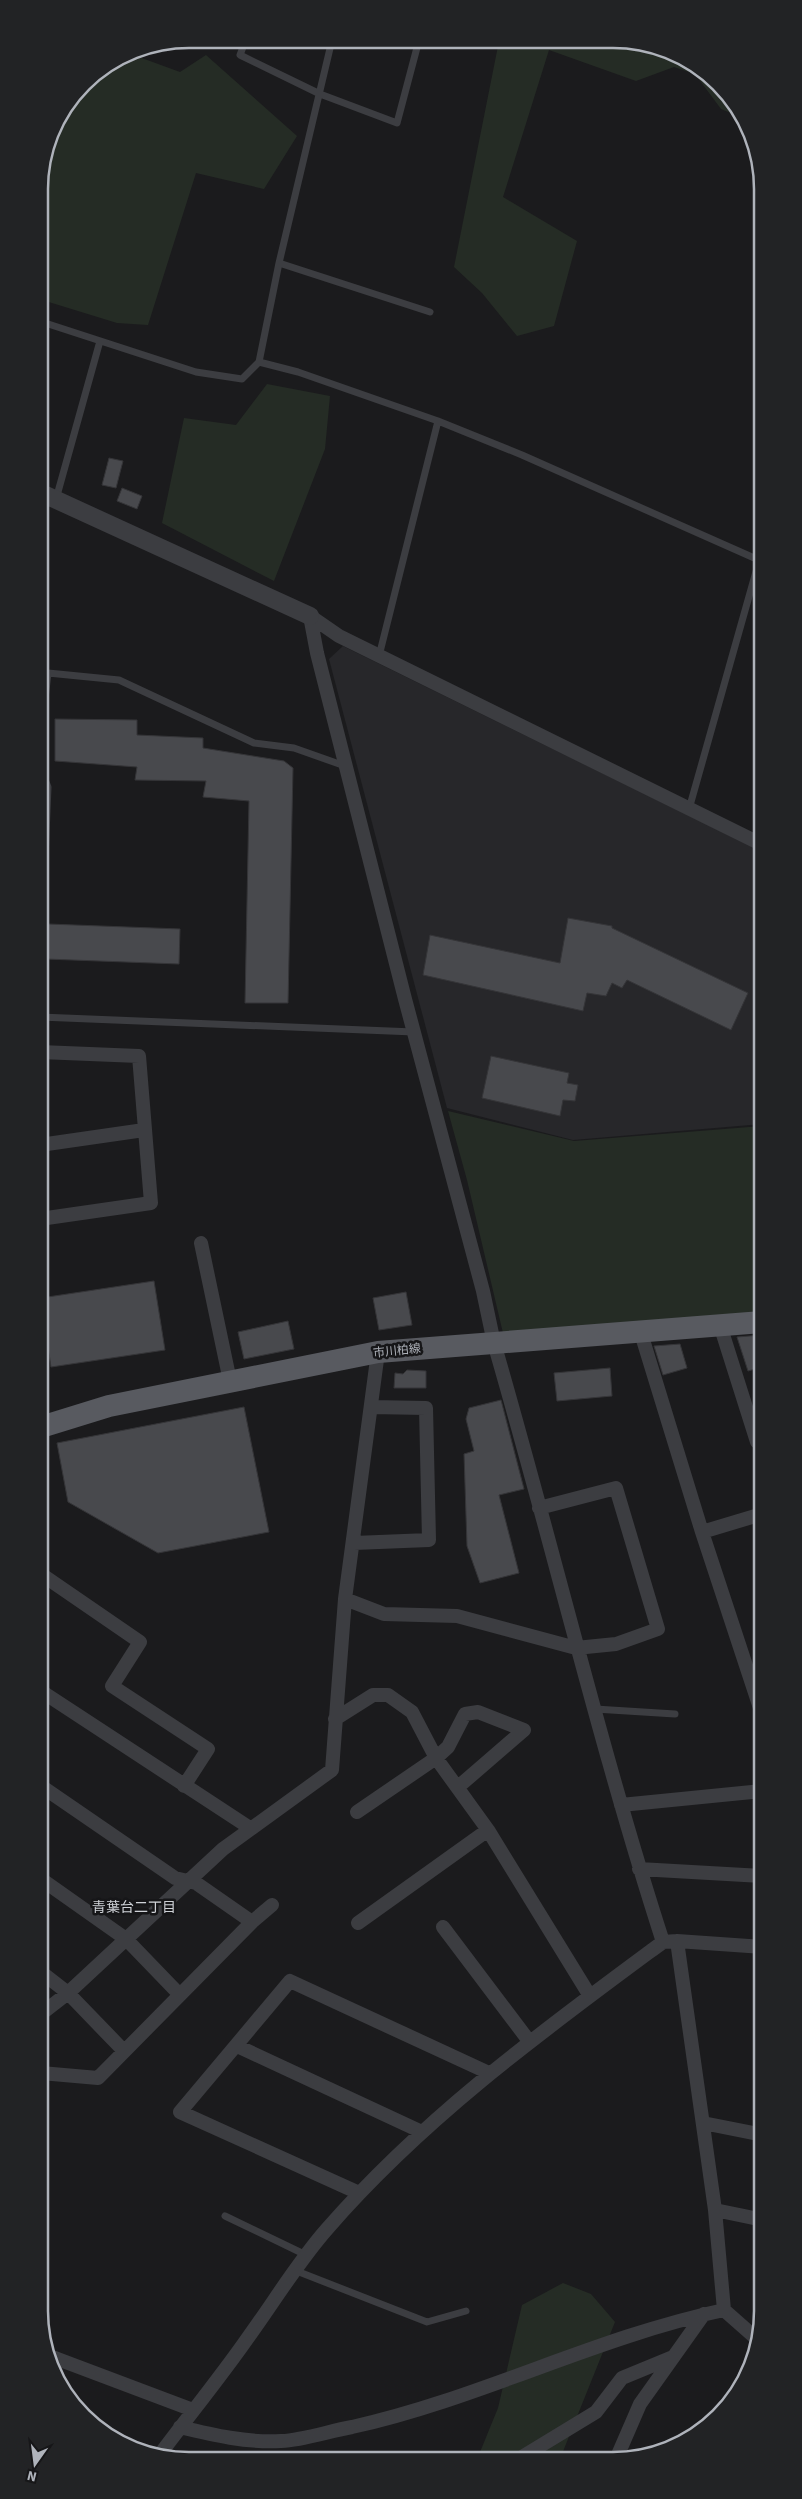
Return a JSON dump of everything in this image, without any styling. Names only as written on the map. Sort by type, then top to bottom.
[{"type":"main road","name":"市川柏線","points":[[48,1425],[109,1406],[378,1352],[754,1323]]},
{"type":"street","points":[[48,496],[310,616],[339,636],[754,841]]},
{"type":"street","points":[[310,616],[317,653],[345,766],[483,1291],[494,1343],[540,1508],[576,1648],[595,1709],[639,1869],[670,1941],[703,2124],[715,2210],[724,2310],[752,2335]]},
{"type":"street","points":[[48,1052],[140,1056],[144,1130],[151,1203],[48,1218]]},
{"type":"street","points":[[48,1144],[144,1130]]},
{"type":"street","points":[[201,1243],[230,1381]]},
{"type":"street","points":[[720,1325],[754,1433]]},
{"type":"street","points":[[640,1330],[702,1532],[754,1690]]},
{"type":"street","points":[[48,2009],[68,1993],[223,1849],[332,1770],[345,1600],[378,1352]]},
{"type":"street","points":[[354,1543],[429,1540],[426,1408],[371,1407]]},
{"type":"street","points":[[345,1600],[384,1614],[457,1616],[576,1648],[616,1644],[658,1629],[616,1488],[540,1508]]},
{"type":"street","points":[[702,1532],[754,1516]]},
{"type":"street","points":[[48,1579],[140,1642],[112,1686],[208,1749],[184,1786]]},
{"type":"street","points":[[335,1719],[373,1696],[388,1695],[412,1712],[436,1758],[488,1830],[590,1996]]},
{"type":"street","points":[[48,1696],[250,1828]]},
{"type":"street","points":[[357,1812],[436,1758],[448,1747],[465,1714],[478,1712],[524,1730],[458,1788]]},
{"type":"street","points":[[48,1791],[175,1878],[196,1882],[252,1922]]},
{"type":"street","points":[[621,1804],[754,1792]]},
{"type":"street","points":[[358,1923],[488,1830]]},
{"type":"street","points":[[639,1869],[754,1876]]},
{"type":"street","points":[[48,1883],[126,1939],[180,1995]]},
{"type":"street","points":[[48,2074],[98,2078],[123,2050],[252,1922],[272,1905]]},
{"type":"street","points":[[442,1926],[529,2041]]},
{"type":"street","points":[[164,2449],[247,2340],[294,2270],[359,2193],[422,2132],[489,2073],[590,1996],[670,1941],[754,1946]]},
{"type":"street","points":[[48,1977],[68,1993],[123,2050]]},
{"type":"street","points":[[359,2193],[180,2112],[290,1981],[489,2073]]},
{"type":"street","points":[[237,2046],[422,2132]]},
{"type":"street","points":[[703,2124],[754,2133]]},
{"type":"street","points":[[715,2210],[754,2218]]},
{"type":"street","points":[[180,2427],[229,2438],[282,2441],[356,2426],[437,2404],[652,2328],[724,2310]]},
{"type":"street","points":[[619,2451],[640,2404],[704,2314]]},
{"type":"street","points":[[530,2452],[596,2412],[622,2378],[673,2357]]},
{"type":"street","points":[[56,2358],[193,2410]]},
{"type":"lane","points":[[243,48],[240,55],[320,94],[397,123],[417,48]]},
{"type":"lane","points":[[48,324],[196,372],[242,380],[259,362],[279,263],[330,48]]},
{"type":"lane","points":[[279,263],[430,312]]},
{"type":"lane","points":[[56,499],[100,341]]},
{"type":"lane","points":[[259,362],[298,372],[438,421],[581,480],[754,558]]},
{"type":"lane","points":[[379,656],[438,421]]},
{"type":"lane","points":[[689,809],[754,582]]},
{"type":"lane","points":[[48,673],[120,680],[254,743],[294,748],[345,766]]},
{"type":"lane","points":[[48,1017],[414,1032]]},
{"type":"lane","points":[[595,1709],[675,1714]]},
{"type":"lane","points":[[224,2216],[306,2255]]},
{"type":"lane","points":[[294,2270],[427,2322],[466,2311]]},
{"type":"shaded area","points":[[498,48],[613,48],[641,50],[667,58],[684,66],[695,74],[674,67],[636,81],[549,50],[503,197],[577,241],[554,326],[517,336],[482,293],[454,267]]},
{"type":"shaded area","points":[[206,55],[297,136],[264,189],[196,173],[148,325],[117,323],[48,302],[48,180],[52,152],[58,135],[71,110],[89,89],[110,71],[138,57],[180,72]]},
{"type":"shaded area","points":[[695,74],[713,89],[733,114],[721,109]]},
{"type":"shaded area","points":[[267,384],[330,396],[325,449],[274,581],[162,523],[184,418],[236,425]]},
{"type":"shaded area","points":[[343,646],[754,848],[754,1125],[573,1140],[447,1108],[329,659]]},
{"type":"shaded area","points":[[448,1111],[574,1141],[754,1127],[754,1313],[503,1333],[467,1180]]},
{"type":"shaded area","points":[[563,2283],[591,2294],[615,2322],[563,2452],[480,2452],[498,2408],[522,2305]]},
{"type":"building","points":[[109,458],[123,461],[116,488],[102,485]]},
{"type":"building","points":[[122,488],[142,496],[137,509],[117,501]]},
{"type":"building","points":[[55,719],[137,720],[137,735],[203,738],[203,748],[284,761],[293,768],[288,1003],[245,1003],[249,801],[203,797],[206,781],[135,780],[137,767],[55,761]]},
{"type":"building","points":[[568,918],[612,926],[612,928],[748,993],[731,1030],[627,980],[622,988],[612,983],[606,996],[587,993],[583,1011],[423,975],[430,935],[560,963]]},
{"type":"building","points":[[48,924],[180,929],[179,964],[48,959]]},
{"type":"building","points":[[491,1056],[569,1073],[567,1083],[578,1085],[575,1101],[563,1100],[560,1116],[482,1098]]},
{"type":"building","points":[[154,1281],[165,1350],[51,1367],[48,1346],[48,1297]]},
{"type":"building","points":[[406,1292],[412,1325],[379,1330],[373,1298]]},
{"type":"building","points":[[288,1321],[294,1349],[244,1359],[238,1332]]},
{"type":"building","points":[[754,1336],[754,1369],[748,1371],[737,1337]]},
{"type":"building","points":[[680,1344],[687,1368],[663,1375],[654,1346]]},
{"type":"building","points":[[610,1368],[612,1396],[557,1401],[554,1373]]},
{"type":"building","points":[[407,1370],[426,1371],[426,1388],[394,1388],[395,1373],[403,1374]]},
{"type":"building","points":[[501,1400],[524,1489],[499,1495],[519,1573],[480,1583],[467,1546],[464,1454],[474,1451],[466,1419],[469,1408]]},
{"type":"building","points":[[244,1407],[269,1532],[158,1553],[68,1502],[57,1443]]},
{"type":"district","name":"青葉台二丁目","points":[[134,1908]]}]
